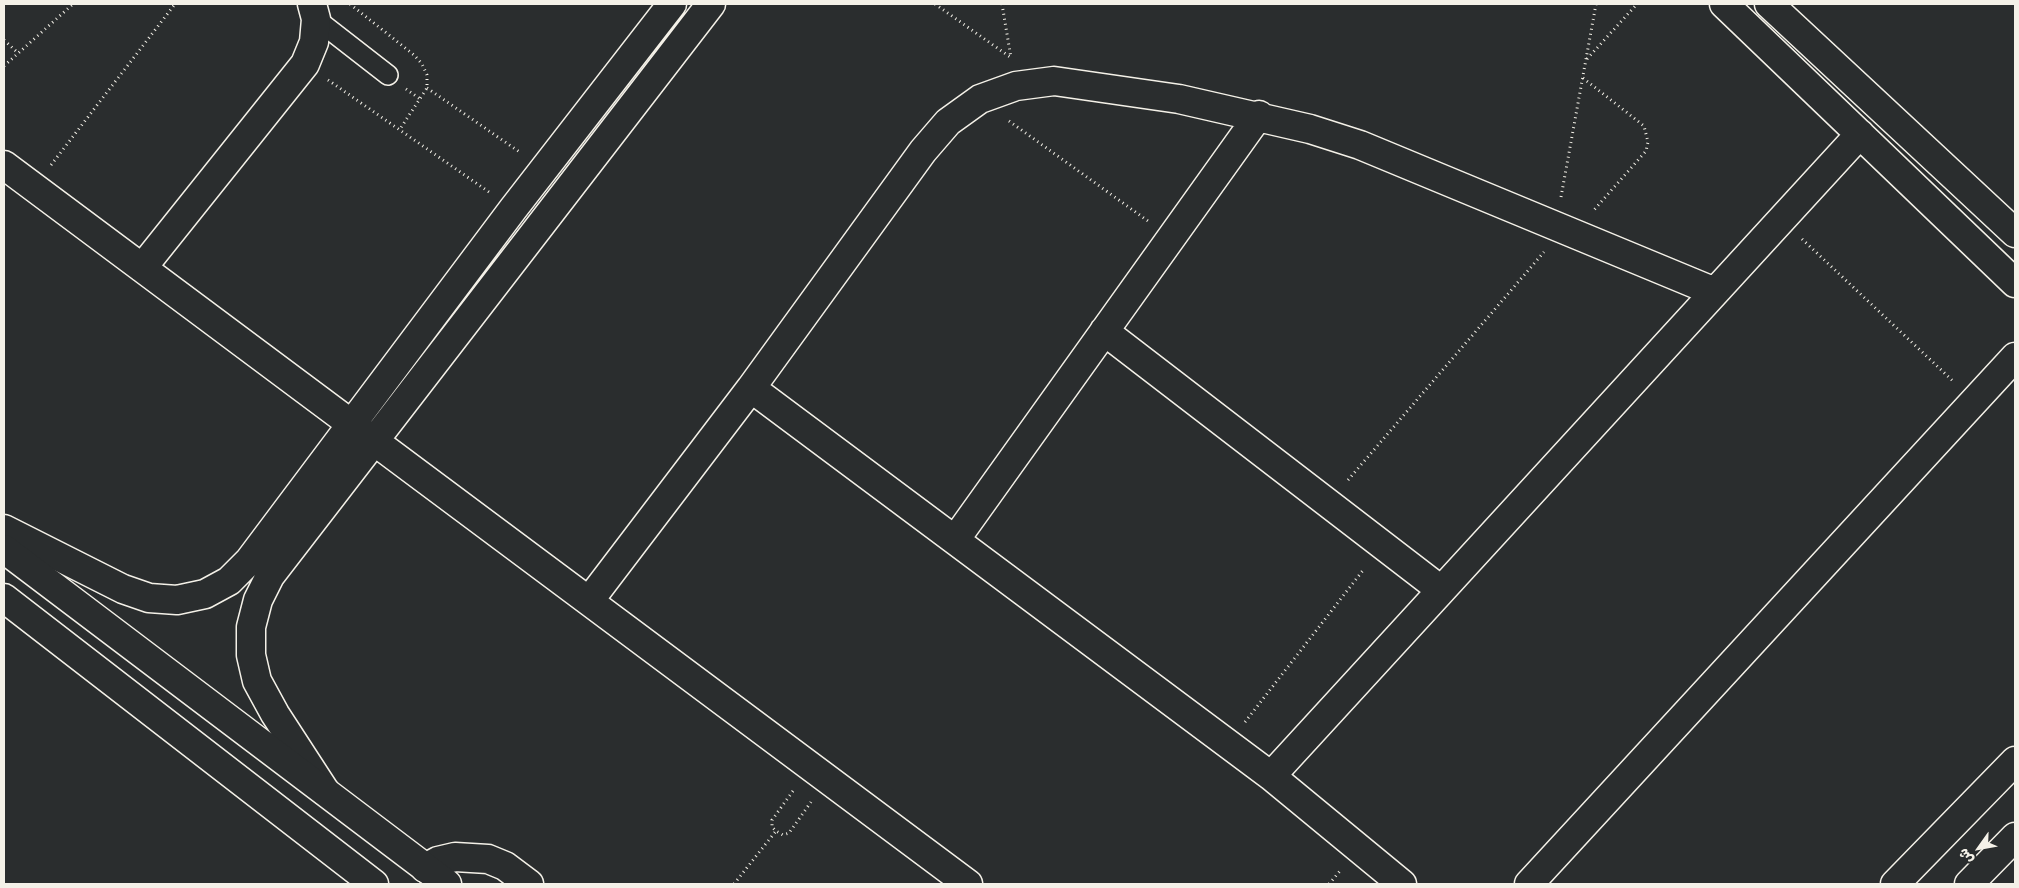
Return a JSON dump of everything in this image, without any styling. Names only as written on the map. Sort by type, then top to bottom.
[{"type":"street","points":[[4,529],[123,589],[149,598],[177,600],[205,594],[229,581],[249,561],[513,209],[672,4]]},
{"type":"street","points":[[327,794],[275,714],[258,682],[251,655],[251,627],[258,600],[270,576],[711,4]]},
{"type":"street","points":[[1724,4],[2015,283]]},
{"type":"street","points":[[1769,4],[2015,233]]},
{"type":"street","points":[[142,268],[305,64],[314,42],[314,12]]},
{"type":"street","points":[[590,602],[751,388],[922,151],[948,122],[980,99],[1016,86],[1054,81],[1180,99],[1259,115],[1360,145],[1715,292]]},
{"type":"street","points":[[954,540],[1259,115]]},
{"type":"street","points":[[1271,776],[1860,134]]},
{"type":"street","points":[[4,165],[968,884]]},
{"type":"street","points":[[1104,330],[1441,590]]},
{"type":"street","points":[[1529,884],[2015,357]]},
{"type":"street","points":[[751,388],[1271,776],[1402,884]]},
{"type":"street","points":[[4,549],[447,884]]},
{"type":"street","points":[[4,598],[374,884]]},
{"type":"street","points":[[1895,884],[2015,761]]},
{"type":"street","points":[[1969,884],[2015,837]]},
{"type":"street","points":[[425,868],[438,861],[455,857],[488,859],[505,866],[529,884]]},
{"type":"lane","points":[[314,12],[388,75]]},
{"type":"path","points":[[4,66],[73,4]]},
{"type":"path","points":[[34,187],[175,4]]},
{"type":"path","points":[[934,4],[1011,57]]},
{"type":"path","points":[[1002,4],[1016,86]]},
{"type":"path","points":[[1565,230],[1583,78],[1596,4]]},
{"type":"path","points":[[1586,60],[1637,4]]},
{"type":"path","points":[[4,40],[18,54]]},
{"type":"path","points":[[305,64],[513,209]]},
{"type":"path","points":[[1328,503],[1565,230],[1646,150],[1648,142],[1644,126],[1583,78]]},
{"type":"path","points":[[427,88],[544,169]]},
{"type":"path","points":[[980,99],[1171,238]]},
{"type":"path","points":[[1782,219],[1974,402]]},
{"type":"path","points":[[1228,744],[1382,545]]},
{"type":"path","points":[[819,773],[788,833],[783,835],[776,831],[771,824],[772,820],[819,773]]},
{"type":"path","points":[[734,884],[776,831]]}]
